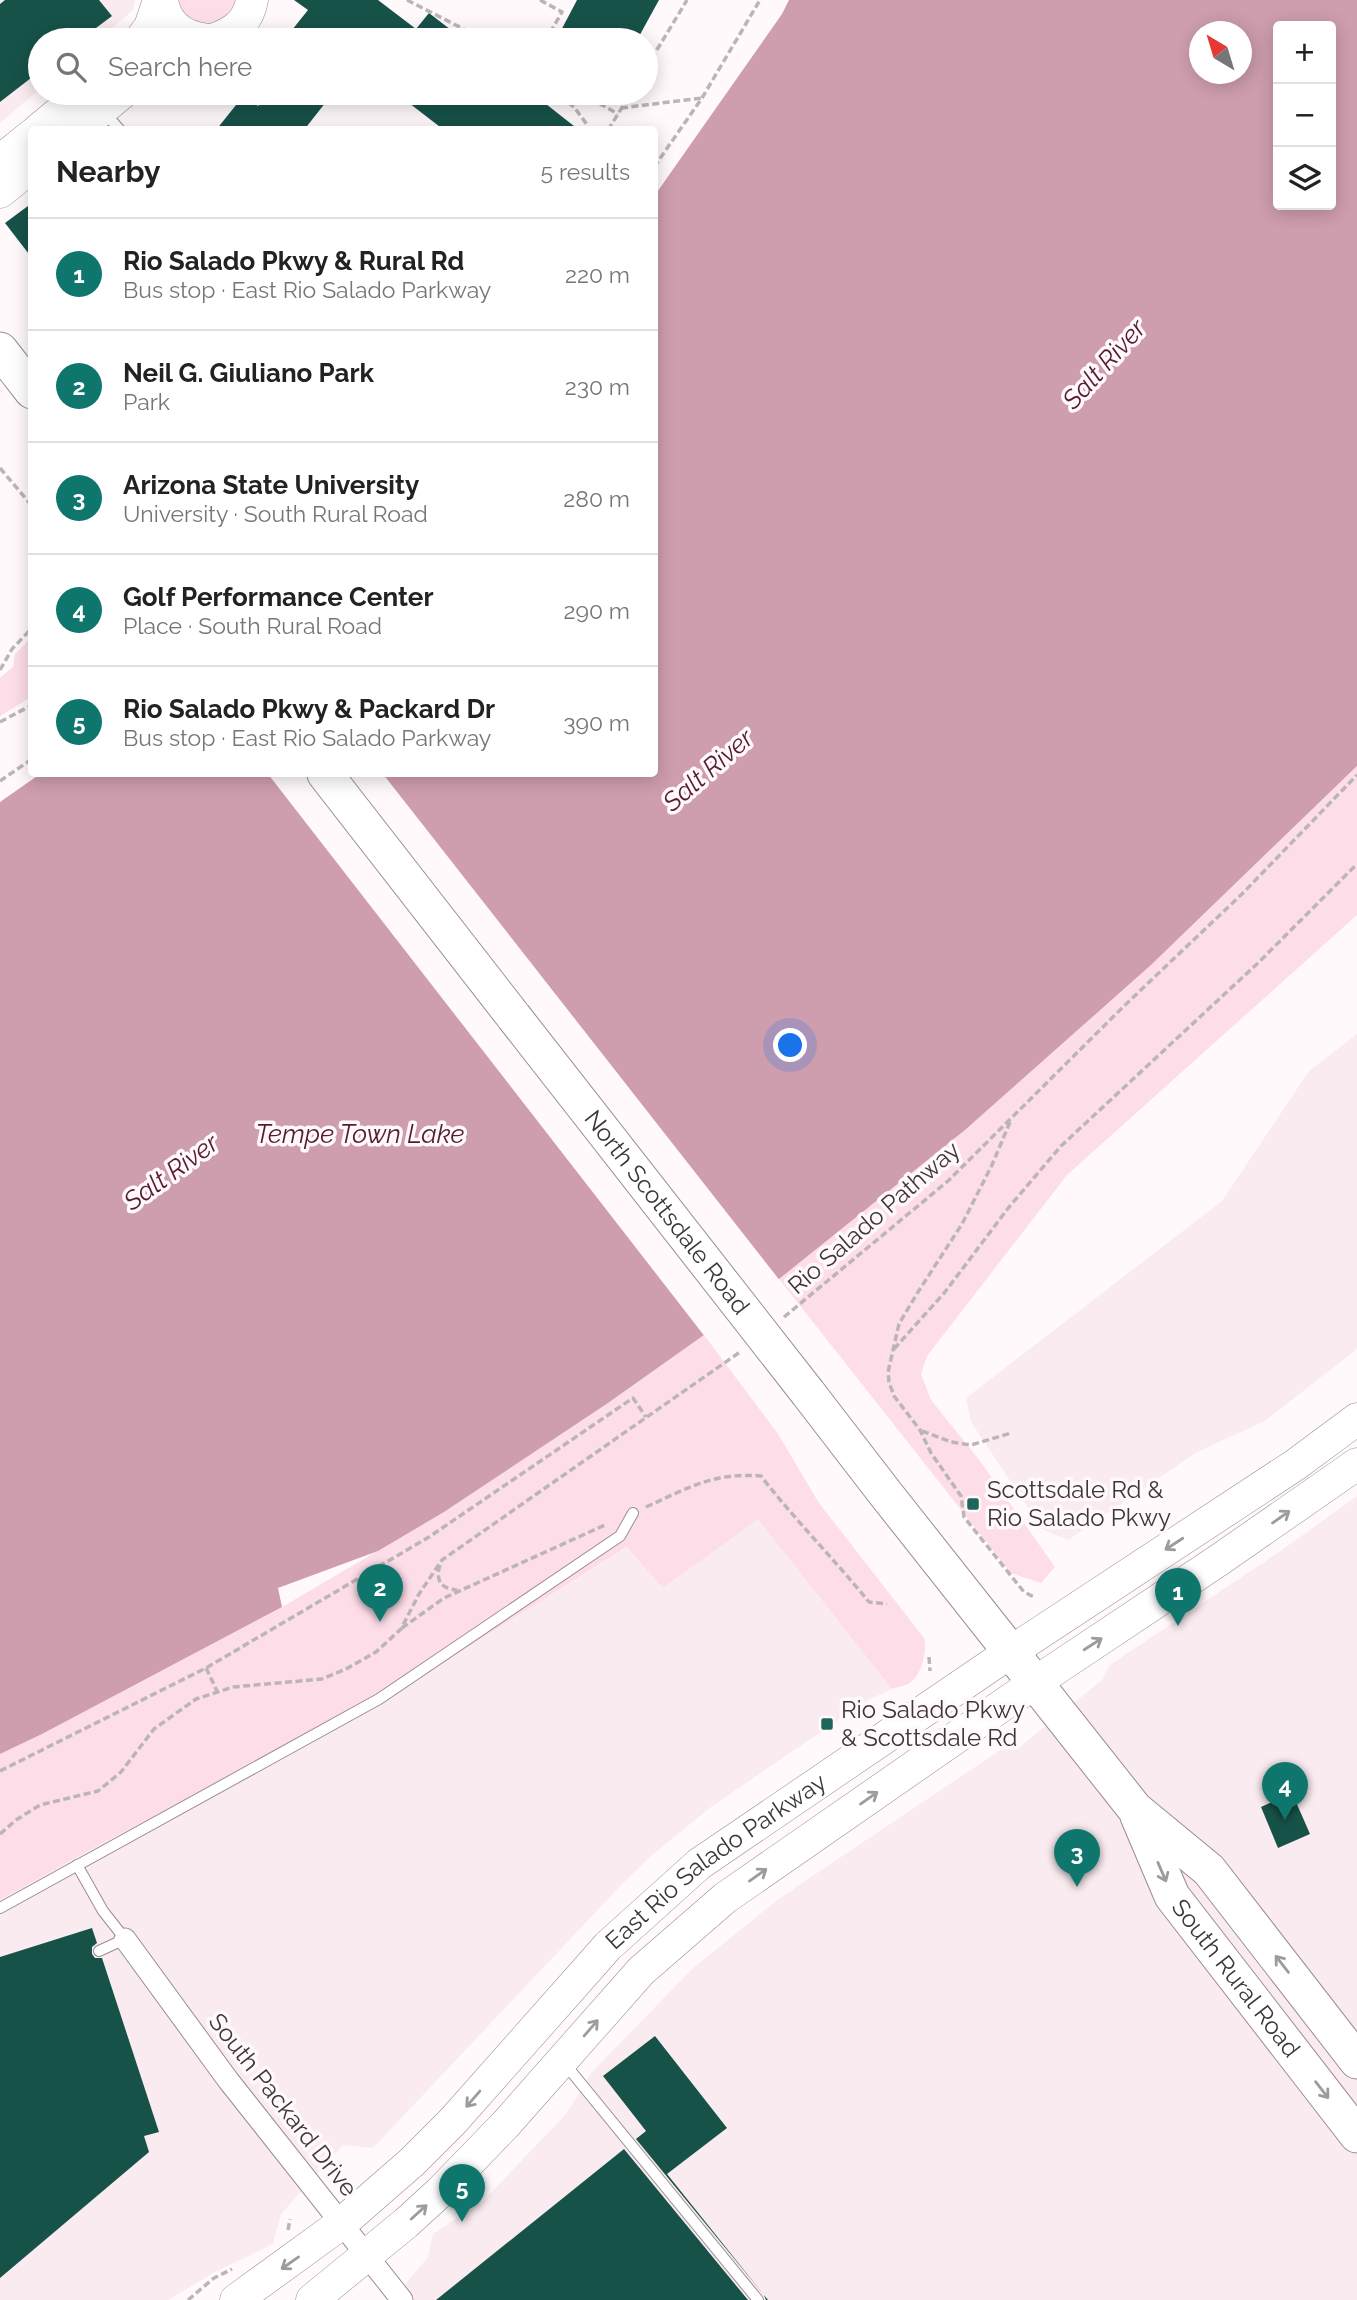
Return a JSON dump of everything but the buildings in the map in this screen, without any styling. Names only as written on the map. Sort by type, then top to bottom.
[{"type":"main road","points":[[160,0],[175,28]]},
{"type":"main road","points":[[149,28],[160,0]]},
{"type":"main road","points":[[237,28],[250,10],[252,0]]},
{"type":"main road","points":[[50,126],[107,106]]},
{"type":"main road","points":[[82,126],[107,106]]},
{"type":"main road","points":[[0,161],[28,138]]},
{"type":"main road","points":[[0,192],[28,169]]},
{"type":"main road","points":[[5,357],[28,386]]},
{"type":"main road","name":"North Scottsdale Road","points":[[327,777],[885,1493],[1012,1651]]},
{"type":"main road","name":"East Rio Salado Parkway","points":[[236,2300],[342,2223],[412,2162],[453,2121],[607,1945],[699,1864],[1012,1651],[1294,1465],[1357,1419]]},
{"type":"main road","name":"East Rio Salado Parkway","points":[[312,2300],[441,2191],[505,2124],[641,1971],[725,1898],[1357,1464]]},
{"type":"main road","name":"South Rural Road","points":[[1012,1651],[1135,1809],[1209,1870],[1357,2061]]},
{"type":"main road","name":"South Rural Road","points":[[1135,1809],[1172,1896],[1357,2134]]},
{"type":"street","name":"South Packard Drive","points":[[125,1939],[228,2080],[402,2300]]},
{"type":"lane","points":[[0,1908],[379,1699],[620,1536],[633,1513]]},
{"type":"lane","points":[[77,1865],[103,1911],[125,1939],[99,1951]]},
{"type":"lane","points":[[562,2060],[758,2300]]},
{"type":"path","points":[[407,0],[462,28]]},
{"type":"path","points":[[540,0],[562,12],[553,28]]},
{"type":"path","points":[[658,48],[687,0]]},
{"type":"path","points":[[658,161],[702,98],[759,1]]},
{"type":"path","points":[[658,103],[702,98]]},
{"type":"path","points":[[571,105],[589,126]]},
{"type":"path","points":[[602,105],[618,114]]},
{"type":"path","points":[[610,126],[623,105]]},
{"type":"path","points":[[621,108],[645,105]]},
{"type":"path","points":[[0,468],[28,501]]},
{"type":"path","points":[[0,670],[12,649],[28,632]]},
{"type":"path","points":[[0,722],[28,707]]},
{"type":"path","points":[[0,781],[28,762]]},
{"type":"path","points":[[1011,1120],[1124,1006],[1243,893],[1357,775]]},
{"type":"path","points":[[894,1349],[945,1292],[1009,1207],[1061,1146],[1258,963],[1357,864]]},
{"type":"path","name":"Rio Salado Pathway","points":[[1011,1120],[962,1224],[899,1324],[888,1372],[894,1396],[920,1430],[931,1453],[961,1496],[964,1517],[1024,1592],[1034,1597]]},
{"type":"path","name":"Rio Salado Pathway","points":[[782,1318],[948,1181],[1011,1120]]},
{"type":"path","points":[[401,1629],[419,1594],[442,1560],[750,1344]]},
{"type":"path","points":[[0,1771],[206,1668],[429,1537],[633,1398],[646,1418]]},
{"type":"path","points":[[920,1430],[951,1442],[971,1445],[1011,1433]]},
{"type":"path","points":[[0,1834],[40,1805],[98,1791],[121,1772],[154,1729],[196,1699],[233,1687],[322,1679],[346,1669],[376,1652],[401,1629],[444,1598],[707,1480],[729,1475],[761,1476],[799,1523],[836,1560],[869,1602],[887,1604]]},
{"type":"path","points":[[442,1560],[437,1574],[439,1581],[446,1588],[460,1590]]},
{"type":"path","points":[[929,1657],[930,1671]]},
{"type":"path","points":[[206,1668],[217,1691]]},
{"type":"shaded area","points":[[0,0],[135,0],[133,10],[112,28],[28,28],[28,99],[0,123]]},
{"type":"shaded area","points":[[178,0],[238,0],[225,18],[207,24],[190,19]]},
{"type":"shaded area","points":[[28,641],[28,699],[0,716],[0,678],[13,667],[15,654]]},
{"type":"shaded area","points":[[1357,766],[1357,915],[1067,1175],[927,1356],[921,1374],[931,1400],[980,1461],[1055,1567],[1041,1583],[1011,1573],[779,1279],[965,1130],[1151,965]]},
{"type":"shaded area","points":[[1357,1034],[1357,1349],[1265,1421],[1197,1452],[1068,1540],[1042,1529],[971,1422],[966,1398],[1222,1201],[1309,1071]]},
{"type":"shaded area","points":[[704,1335],[778,1434],[819,1503],[924,1638],[922,1663],[913,1681],[892,1689],[758,1519],[663,1588],[627,1547],[378,1704],[104,1842],[0,1900],[0,1754],[282,1607],[444,1512],[608,1403]]},
{"type":"shaded area","points":[[1357,1496],[1357,2300],[392,2300],[428,2257],[433,2234],[484,2200],[566,2114],[592,2072],[693,1968],[776,1901],[817,1873],[1002,1749],[1016,1750],[1102,1680],[1110,1665],[1282,1550]]},
{"type":"shaded area","points":[[758,1518],[892,1689],[866,1701],[711,1807],[652,1855],[373,2148],[343,2145],[281,2214],[273,2244],[215,2272],[168,2300],[0,2300],[0,1900],[104,1842],[378,1704],[628,1547],[663,1588]]},
{"type":"water","name":"Tempe Town Lake","points":[[789,0],[1357,0],[1357,766],[1151,965],[965,1130],[779,1279],[704,1335],[608,1403],[444,1512],[378,1551],[278,1588],[282,1607],[0,1754],[0,802],[36,777],[658,777],[658,191],[782,14]]},
{"type":"pier","points":[[270,777],[385,777],[781,1282],[706,1338]]},
{"type":"place","name":"Scottsdale Rd & Rio Salado Pkwy","points":[[973,1504]]},
{"type":"place","name":"Neil G. Giuliano Park","points":[[380,1622]]},
{"type":"place","name":"Rio Salado Pkwy & Rural Rd","points":[[1178,1626]]},
{"type":"place","name":"Rio Salado Pkwy & Scottsdale Rd","points":[[827,1724]]},
{"type":"place","name":"Golf Performance Center","points":[[1285,1820]]},
{"type":"place","name":"Arizona State University","points":[[1077,1887]]},
{"type":"place","name":"Rio Salado Pkwy & Packard Dr","points":[[462,2222]]},
{"type":"water label","name":"Salt River","points":[[1104,364]]},
{"type":"water label","name":"Salt River","points":[[708,770]]},
{"type":"water label","name":"Salt River","points":[[171,1172]]}]
